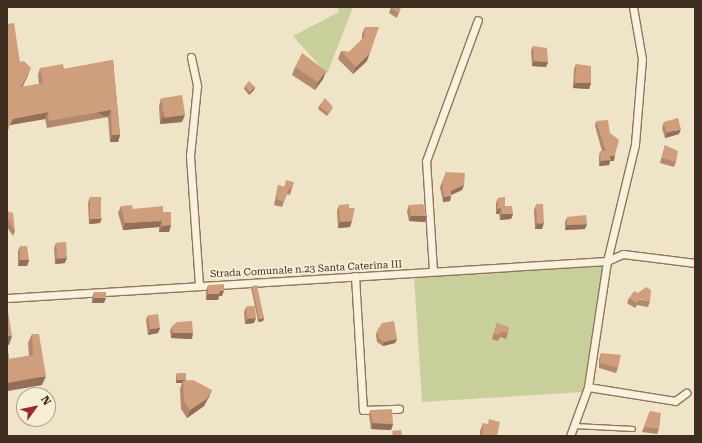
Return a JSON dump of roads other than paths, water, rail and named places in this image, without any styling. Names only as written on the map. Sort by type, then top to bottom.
[{"type":"street","points":[[570,436],[575,426],[588,387],[607,261],[635,144],[642,59],[632,7]]},
{"type":"street","points":[[433,271],[426,161],[478,20]]},
{"type":"street","points":[[191,57],[197,86],[190,156],[198,285]]},
{"type":"street","name":"Strada Comunale n.23 Santa Caterina III","points":[[7,298],[198,285],[607,261],[623,254],[639,254],[695,263]]},
{"type":"street","points":[[356,276],[363,410],[399,409]]},
{"type":"street","points":[[588,387],[675,401],[686,393]]},
{"type":"lane","points":[[575,426],[633,429]]}]
